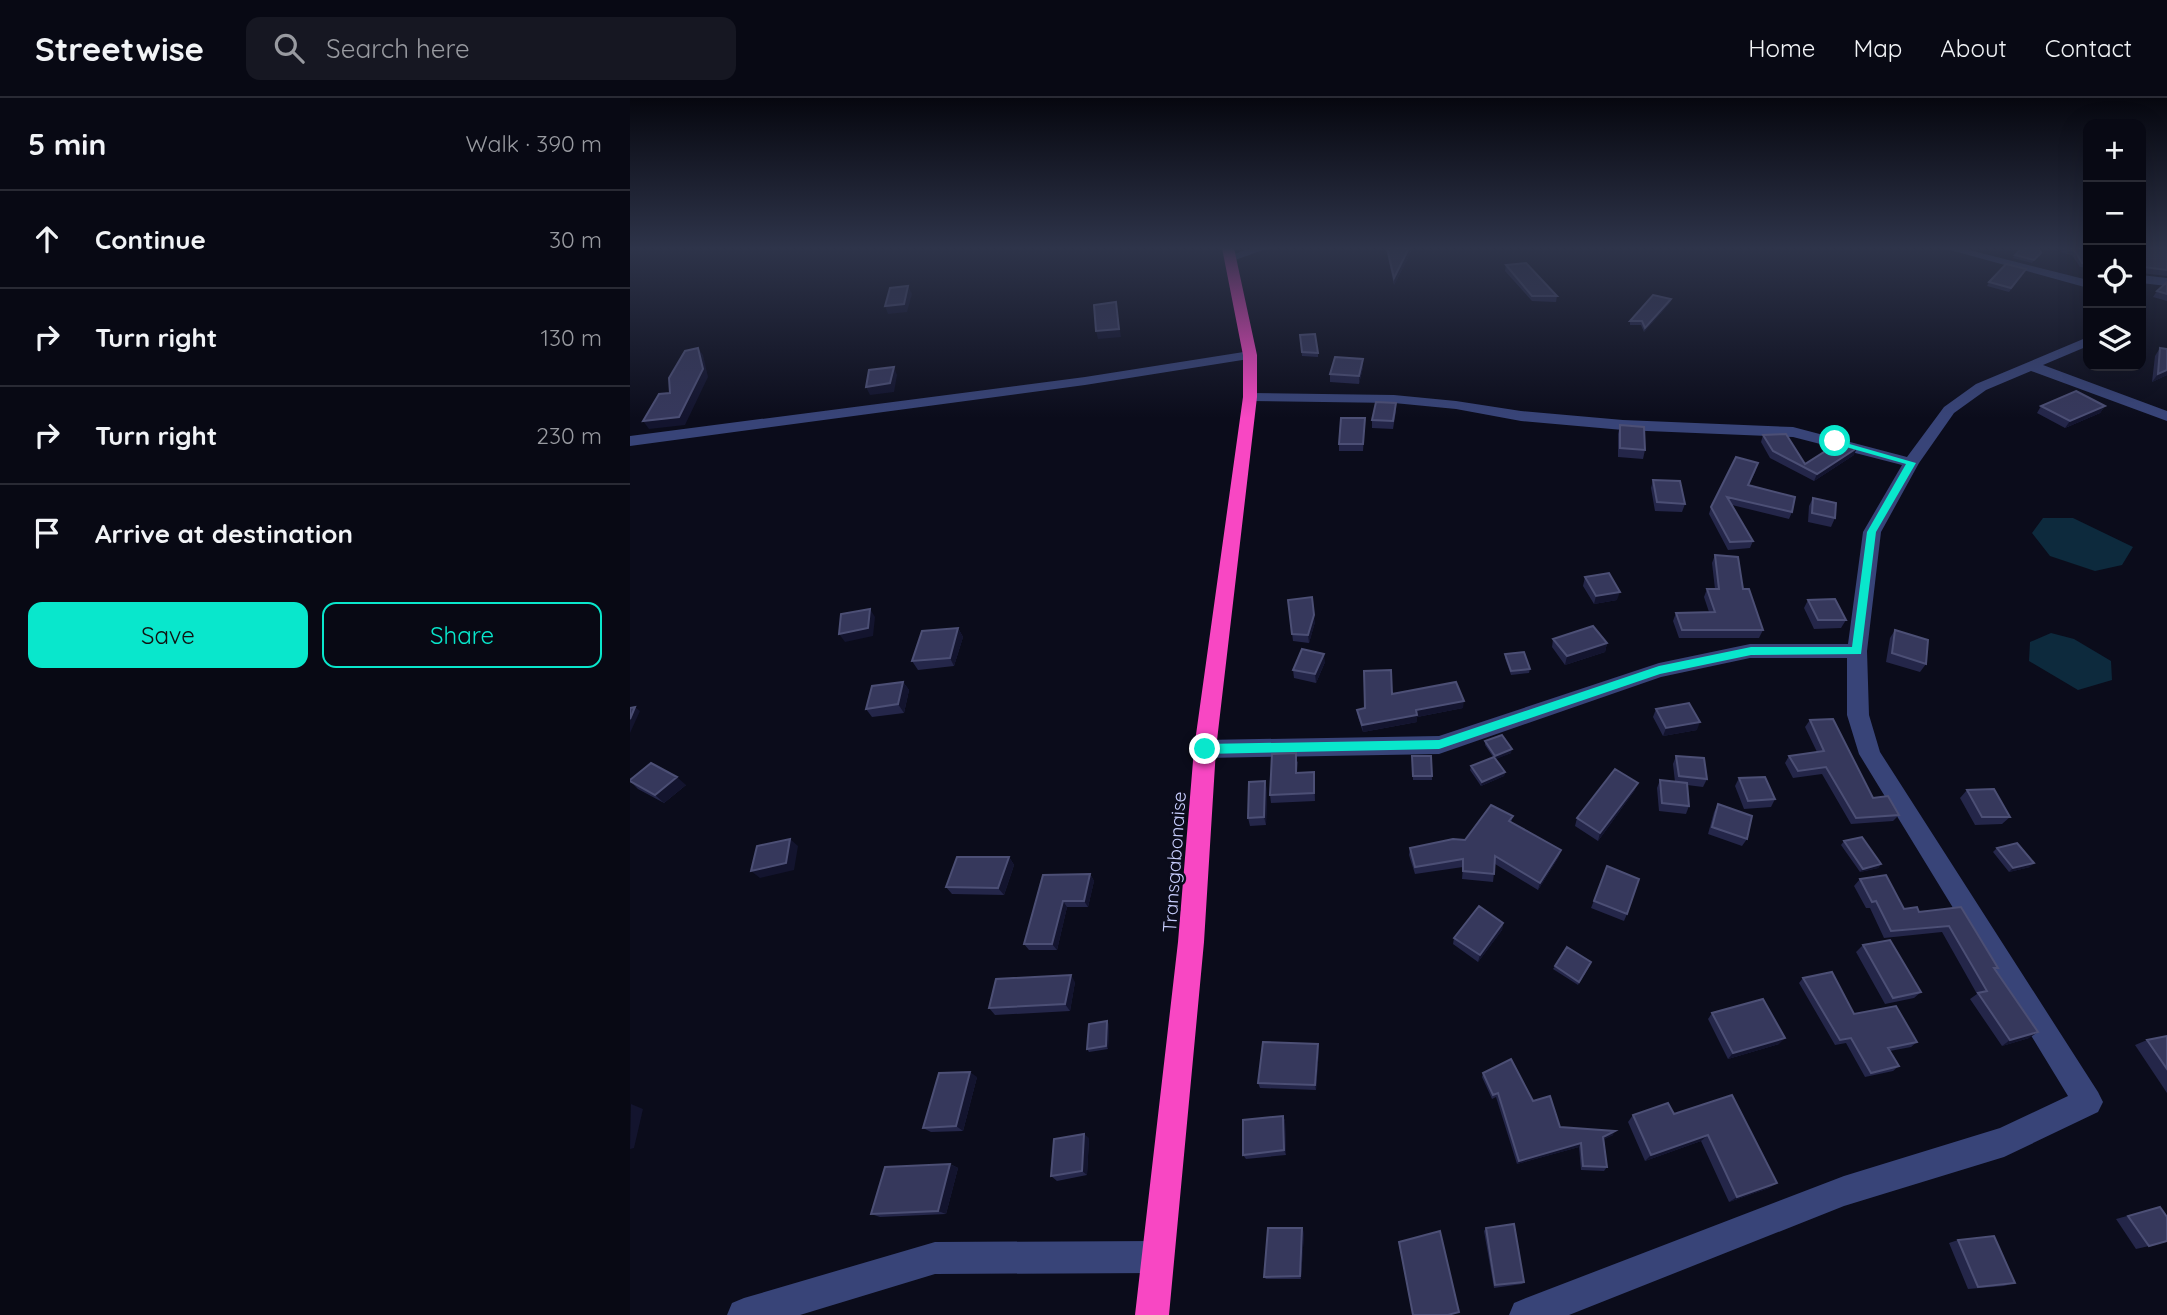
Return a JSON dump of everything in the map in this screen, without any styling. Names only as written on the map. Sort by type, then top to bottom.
[{"type":"highway","name":"Transgabonaise","points":[[1152,1315],[1191,942],[1205,749],[1250,397],[1250,355],[1240,305]]},
{"type":"street","points":[[1526,1315],[1844,1191],[2004,1142],[2088,1102],[1870,754],[1858,715],[1857,651],[1872,532],[1911,463],[1949,410],[1981,387],[2083,343]]},
{"type":"street","points":[[630,440],[1085,381],[1250,355]]},
{"type":"street","points":[[2029,365],[2167,416]]},
{"type":"street","points":[[1250,397],[1394,399],[1559,419],[1793,432],[1911,463]]},
{"type":"street","points":[[1205,749],[1439,745],[1659,670],[1751,651],[1857,651]]},
{"type":"street","points":[[744,1315],[935,1258],[1156,1257]]},
{"type":"water","points":[[2043,518],[2073,518],[2133,547],[2122,565],[2095,571],[2050,556],[2032,533]]},
{"type":"water","points":[[2051,633],[2074,639],[2111,661],[2112,680],[2078,690],[2029,661],[2030,642]]},
{"type":"building","points":[[1094,305],[1116,305],[1119,329],[1096,331]]},
{"type":"building","points":[[1644,305],[1666,305],[1645,328],[1642,321],[1630,321]]},
{"type":"building","points":[[1315,334],[1318,353],[1302,352],[1300,335]]},
{"type":"building","points":[[698,348],[703,369],[679,417],[643,421],[659,394],[670,393],[669,378],[685,351]]},
{"type":"building","points":[[2160,348],[2167,349],[2167,370],[2158,374]]},
{"type":"building","points":[[1335,357],[1363,359],[1359,376],[1330,374]]},
{"type":"building","points":[[894,367],[890,383],[866,387],[869,370]]},
{"type":"building","points":[[2076,391],[2105,406],[2070,421],[2041,406]]},
{"type":"building","points":[[1376,402],[1396,403],[1393,421],[1372,420]]},
{"type":"building","points":[[1341,418],[1365,418],[1363,444],[1339,444]]},
{"type":"building","points":[[1620,425],[1644,427],[1645,450],[1620,448]]},
{"type":"building","points":[[1786,434],[1805,464],[1838,443],[1857,448],[1817,474],[1773,451],[1763,435]]},
{"type":"building","points":[[1736,457],[1758,463],[1748,485],[1795,497],[1792,512],[1727,497],[1753,541],[1730,542],[1711,507]]},
{"type":"building","points":[[1653,480],[1680,481],[1685,504],[1657,502]]},
{"type":"building","points":[[1813,498],[1836,503],[1835,518],[1812,513]]},
{"type":"building","points":[[1715,555],[1738,557],[1743,589],[1749,589],[1763,630],[1682,630],[1676,613],[1715,612],[1707,589],[1719,589]]},
{"type":"building","points":[[1609,573],[1620,592],[1596,596],[1585,577]]},
{"type":"building","points":[[1312,597],[1314,615],[1308,635],[1292,634],[1288,600]]},
{"type":"building","points":[[1835,599],[1846,620],[1818,620],[1808,600]]},
{"type":"building","points":[[870,609],[868,628],[839,634],[841,614]]},
{"type":"building","points":[[1593,626],[1607,643],[1567,656],[1553,639]]},
{"type":"building","points":[[958,628],[950,658],[912,661],[922,631]]},
{"type":"building","points":[[1895,630],[1928,640],[1926,664],[1892,653]]},
{"type":"building","points":[[1302,649],[1324,654],[1315,674],[1293,670]]},
{"type":"building","points":[[1524,652],[1530,669],[1511,671],[1505,654]]},
{"type":"building","points":[[1391,670],[1392,694],[1456,682],[1464,701],[1416,710],[1417,715],[1362,725],[1357,710],[1365,708],[1364,671]]},
{"type":"building","points":[[903,682],[898,704],[866,709],[872,686]]},
{"type":"building","points":[[1689,703],[1700,722],[1666,728],[1656,709]]},
{"type":"building","points":[[1833,719],[1873,798],[1888,796],[1899,815],[1856,818],[1826,767],[1798,771],[1789,756],[1824,751],[1810,720]]},
{"type":"building","points":[[1502,735],[1512,749],[1495,756],[1485,741]]},
{"type":"building","points":[[1296,753],[1296,773],[1314,772],[1314,793],[1270,795],[1272,754]]},
{"type":"building","points":[[1412,756],[1431,756],[1432,776],[1413,776]]},
{"type":"building","points":[[1676,756],[1704,758],[1707,779],[1679,776]]},
{"type":"building","points":[[1494,757],[1505,772],[1482,782],[1471,766]]},
{"type":"building","points":[[651,763],[677,777],[655,795],[630,781]]},
{"type":"building","points":[[1615,769],[1638,783],[1600,833],[1577,818]]},
{"type":"building","points":[[1765,777],[1775,799],[1748,801],[1739,778]]},
{"type":"building","points":[[1660,780],[1687,783],[1689,806],[1662,803]]},
{"type":"building","points":[[1265,781],[1264,817],[1248,818],[1249,782]]},
{"type":"building","points":[[1994,789],[2010,817],[1982,817],[1967,790]]},
{"type":"building","points":[[1718,804],[1752,816],[1747,839],[1712,827]]},
{"type":"building","points":[[1491,805],[1513,816],[1509,821],[1561,850],[1540,883],[1495,856],[1494,874],[1463,871],[1463,859],[1415,867],[1410,848],[1453,839],[1465,840]]},
{"type":"building","points":[[1862,837],[1881,864],[1863,869],[1844,841]]},
{"type":"building","points":[[790,839],[786,863],[751,871],[757,846]]},
{"type":"building","points":[[2017,843],[2034,863],[2013,868],[1997,848]]},
{"type":"building","points":[[957,857],[1009,857],[998,888],[946,887]]},
{"type":"building","points":[[1607,866],[1639,879],[1627,914],[1594,901]]},
{"type":"building","points":[[1090,874],[1084,901],[1063,901],[1052,944],[1024,944],[1043,875]]},
{"type":"building","points":[[1886,875],[1904,909],[1917,907],[1919,912],[1961,907],[1998,968],[1994,968],[2038,1032],[2010,1040],[1978,993],[1987,991],[1949,926],[1891,931],[1876,901],[1872,902],[1860,879]]},
{"type":"building","points":[[1479,906],[1503,923],[1480,955],[1454,938]]},
{"type":"building","points":[[1890,940],[1921,992],[1893,998],[1863,945]]},
{"type":"building","points":[[1567,947],[1591,962],[1579,982],[1555,966]]},
{"type":"building","points":[[1832,972],[1854,1014],[1896,1006],[1917,1042],[1888,1048],[1899,1066],[1871,1073],[1851,1038],[1840,1040],[1803,978]]},
{"type":"building","points":[[1071,975],[1065,1004],[989,1008],[996,979]]},
{"type":"building","points":[[1763,999],[1785,1038],[1733,1053],[1712,1013]]},
{"type":"building","points":[[1107,1021],[1106,1046],[1087,1049],[1089,1024]]},
{"type":"building","points":[[2167,1036],[2167,1069],[2147,1040]]},
{"type":"building","points":[[1263,1042],[1318,1044],[1315,1085],[1258,1083]]},
{"type":"building","points":[[1511,1059],[1533,1101],[1550,1096],[1560,1127],[1615,1131],[1603,1137],[1607,1167],[1583,1166],[1581,1143],[1519,1161],[1498,1093],[1493,1095],[1483,1073]]},
{"type":"building","points":[[970,1072],[956,1126],[923,1128],[939,1073]]},
{"type":"building","points":[[1732,1095],[1777,1183],[1737,1197],[1708,1135],[1651,1155],[1633,1115],[1668,1103],[1674,1114]]},
{"type":"building","points":[[1283,1116],[1284,1150],[1243,1155],[1243,1120]]},
{"type":"building","points":[[1084,1134],[1082,1171],[1051,1176],[1054,1139]]},
{"type":"building","points":[[950,1164],[938,1211],[871,1214],[885,1167]]},
{"type":"building","points":[[2160,1207],[2167,1217],[2167,1241],[2149,1246],[2128,1216]]},
{"type":"building","points":[[1514,1224],[1524,1282],[1495,1285],[1486,1228]]},
{"type":"building","points":[[1268,1228],[1302,1228],[1300,1276],[1264,1277]]},
{"type":"building","points":[[1440,1231],[1459,1312],[1448,1315],[1413,1315],[1399,1242]]},
{"type":"building","points":[[1994,1236],[2015,1283],[1978,1287],[1958,1240]]},
{"type":"route","points":[[1205,749],[1439,745],[1659,670],[1751,651],[1857,651],[1872,532],[1911,463],[1835,441]]}]
